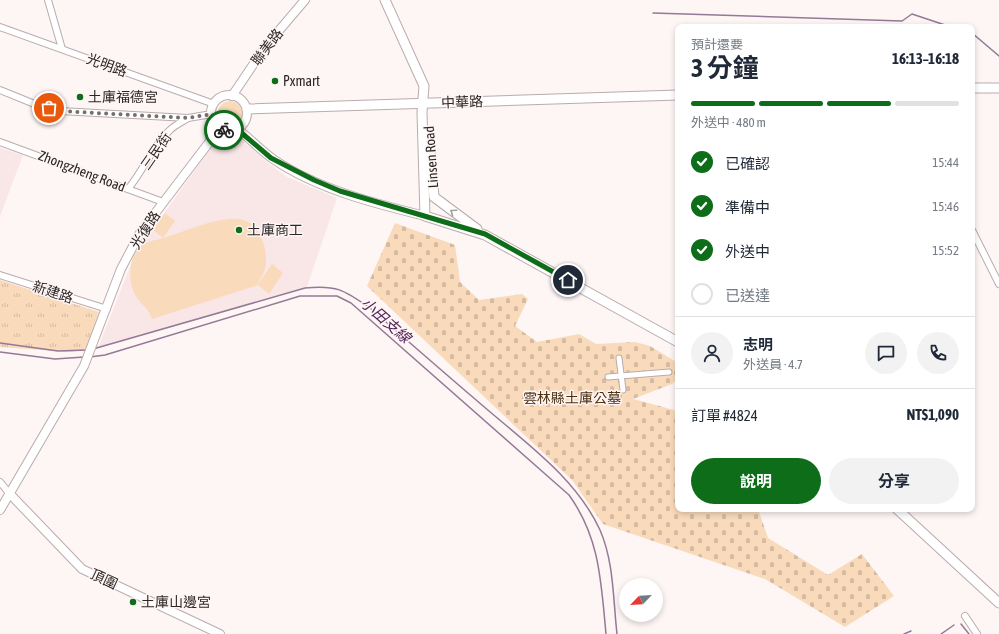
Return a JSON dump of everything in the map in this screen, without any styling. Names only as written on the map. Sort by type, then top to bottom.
[{"type":"main road","name":"Linsen Road","points":[[385,0],[420,74],[424,86],[424,103],[422,112],[425,216]]},
{"type":"main road","points":[[975,88],[999,88]]},
{"type":"main road","name":"中華路","points":[[246,109],[675,95]]},
{"type":"main road","name":"Linsen Road","points":[[424,103],[428,112],[434,197],[441,204],[485,234]]},
{"type":"main road","points":[[425,216],[485,234],[675,340]]},
{"type":"main road","points":[[900,512],[999,603]]},
{"type":"street","points":[[48,0],[62,49]]},
{"type":"street","name":"聯美路","points":[[232,96],[265,47],[305,0]]},
{"type":"street","name":"光明路","points":[[0,28],[214,104]]},
{"type":"street","points":[[0,90],[37,105],[60,111],[188,118],[212,114]]},
{"type":"street","points":[[232,96],[241,100],[246,109],[246,120],[237,129],[232,131],[220,128],[216,124],[212,114],[214,104],[222,97],[232,96]]},
{"type":"street","name":"三民街","points":[[128,189],[139,176],[152,154],[170,130],[188,118]]},
{"type":"street","name":"光復路","points":[[9,493],[84,366],[124,263],[140,233],[220,128]]},
{"type":"street","points":[[237,129],[271,158],[308,178],[340,191],[425,216]]},
{"type":"street","name":"Zhongzheng Road","points":[[0,142],[163,202]]},
{"type":"street","points":[[975,236],[999,284]]},
{"type":"street","name":"新建路","points":[[0,275],[107,309]]},
{"type":"street","points":[[619,358],[623,390]]},
{"type":"street","points":[[608,376],[669,372]]},
{"type":"street","points":[[0,482],[9,493],[0,510]]},
{"type":"street","name":"頂圍","points":[[9,493],[82,569],[220,634]]},
{"type":"street","points":[[965,616],[977,634]]},
{"type":"shaded area","name":"土庫商工","points":[[228,136],[241,139],[268,163],[287,177],[337,198],[307,287],[98,348],[135,254],[216,141]]},
{"type":"shaded area","points":[[0,148],[23,155],[0,216]]},
{"type":"green space","points":[[230,101],[238,105],[242,113],[238,121],[230,125],[222,121],[218,113],[222,105]]},
{"type":"green space","points":[[165,213],[175,221],[163,238],[153,230]]},
{"type":"green space","points":[[238,219],[246,221],[257,230],[265,249],[266,264],[258,284],[272,264],[283,273],[269,294],[258,285],[152,319],[148,310],[134,293],[130,279],[130,271],[131,264],[137,250],[142,245],[217,221]]},
{"type":"green space","name":"雲林縣土庫公墓","points":[[395,223],[455,245],[460,282],[479,300],[522,294],[528,299],[515,326],[537,342],[579,334],[596,344],[635,342],[650,346],[675,361],[675,382],[633,399],[675,410],[675,512],[759,512],[768,538],[828,575],[862,554],[894,596],[845,627],[765,579],[603,524],[572,480],[367,286]]},
{"type":"green space","points":[[0,280],[99,312],[86,350],[69,352],[0,347]]},
{"type":"waterway","points":[[653,13],[902,21],[912,14],[942,24]]},
{"type":"waterway","points":[[975,36],[999,56]]},
{"type":"waterway","points":[[93,349],[305,288],[325,287],[347,293],[370,308],[536,451],[579,495],[600,530],[605,542],[612,581],[617,634]]},
{"type":"waterway","name":"小田支線","points":[[90,357],[105,355],[300,296],[337,296],[351,303],[569,495],[579,511],[593,544],[600,579],[606,634]]},
{"type":"waterway","points":[[0,343],[58,351],[87,350]]},
{"type":"waterway","name":"小田支線","points":[[0,352],[55,359],[84,357]]},
{"type":"waterway","points":[[961,624],[969,634]]},
{"type":"waterway","points":[[941,634],[954,625]]},
{"type":"waterway","points":[[904,634],[911,631]]},
{"type":"way so far","points":[[49,108],[60,111],[188,118],[212,114],[213,120],[220,128],[224,130]]},
{"type":"place","name":"Pxmart","points":[[275,81]]},
{"type":"place","name":"土庫福德宮","points":[[80,97]]},
{"type":"place","name":"土庫商工","points":[[239,230]]},
{"type":"place","name":"土庫山邊宮","points":[[133,602]]},
{"type":"route","points":[[224,130],[232,131],[237,129],[250,138],[271,158],[291,170],[340,191],[485,234],[568,280]]}]
